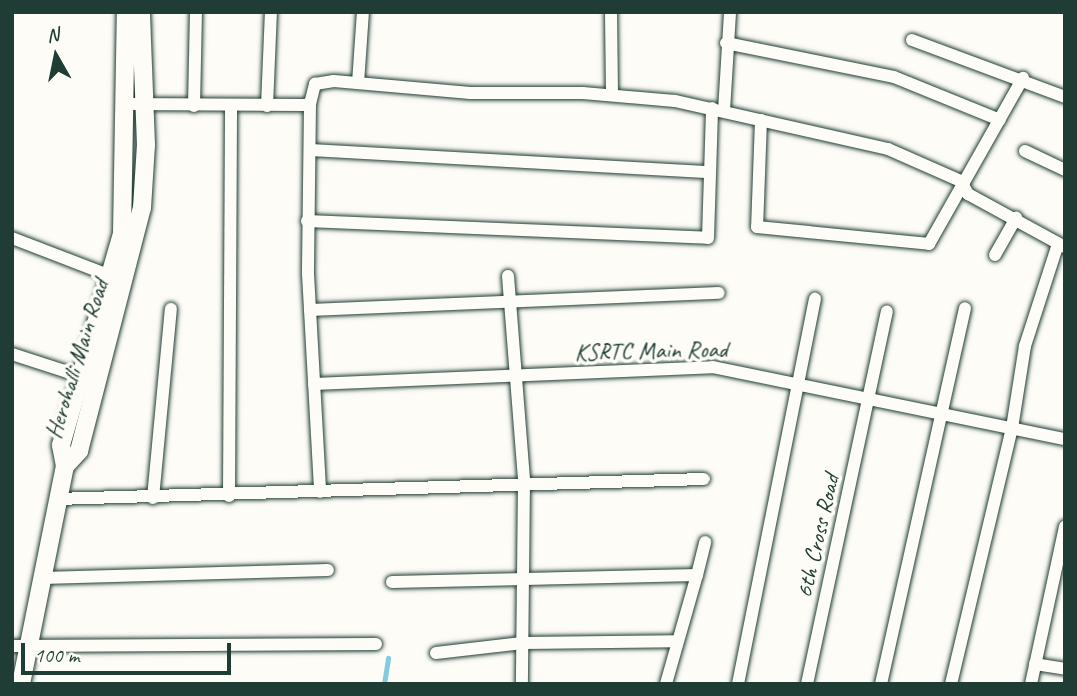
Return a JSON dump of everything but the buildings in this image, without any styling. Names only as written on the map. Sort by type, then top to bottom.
[{"type":"main road","name":"Herohalli Main Road","points":[[118,279],[124,217],[126,12]]},
{"type":"main road","name":"Herohalli Main Road","points":[[21,684],[21,647],[42,578],[56,499],[65,466],[79,451],[88,379],[143,200],[145,105],[141,12]]},
{"type":"street","points":[[194,106],[196,12]]},
{"type":"street","points":[[267,106],[271,12]]},
{"type":"street","points":[[358,83],[363,12]]},
{"type":"street","points":[[611,12],[611,95]]},
{"type":"street","points":[[307,221],[708,238],[708,172],[730,12]]},
{"type":"street","points":[[912,40],[1023,78],[1065,97]]},
{"type":"street","points":[[726,43],[894,76],[1000,120]]},
{"type":"street","points":[[761,120],[757,227],[929,244],[961,181],[1023,78]]},
{"type":"street","points":[[320,492],[307,221],[312,150],[310,104],[315,84],[358,83],[470,93],[611,95],[718,110],[888,149],[961,181],[968,194],[1061,245],[1026,346],[1012,428],[951,684]]},
{"type":"street","points":[[127,104],[310,104]]},
{"type":"street","points":[[229,496],[231,105]]},
{"type":"street","points":[[312,150],[708,172]]},
{"type":"street","points":[[1025,151],[1065,170]]},
{"type":"street","points":[[995,256],[1016,218]]},
{"type":"street","points":[[12,238],[118,279]]},
{"type":"street","points":[[508,276],[518,375],[524,481],[522,684]]},
{"type":"street","points":[[310,310],[719,293]]},
{"type":"street","points":[[738,684],[815,299]]},
{"type":"street","points":[[881,684],[965,308]]},
{"type":"street","points":[[153,498],[171,309]]},
{"type":"street","name":"6th Cross Road","points":[[807,684],[871,399],[887,311]]},
{"type":"street","points":[[12,354],[88,379]]},
{"type":"street","name":"KSRTC Main Road","points":[[314,384],[713,367],[1065,439]]},
{"type":"street","points":[[56,499],[229,496],[524,481],[704,479]]},
{"type":"street","points":[[1031,684],[1065,527]]},
{"type":"street","points":[[666,684],[705,542]]},
{"type":"street","points":[[42,578],[328,570]]},
{"type":"street","points":[[392,582],[697,575]]},
{"type":"street","points":[[436,653],[523,643],[676,641]]},
{"type":"street","points":[[21,647],[376,644]]},
{"type":"street","points":[[1035,664],[1065,669]]},
{"type":"waterway","points":[[384,684],[388,658]]}]
